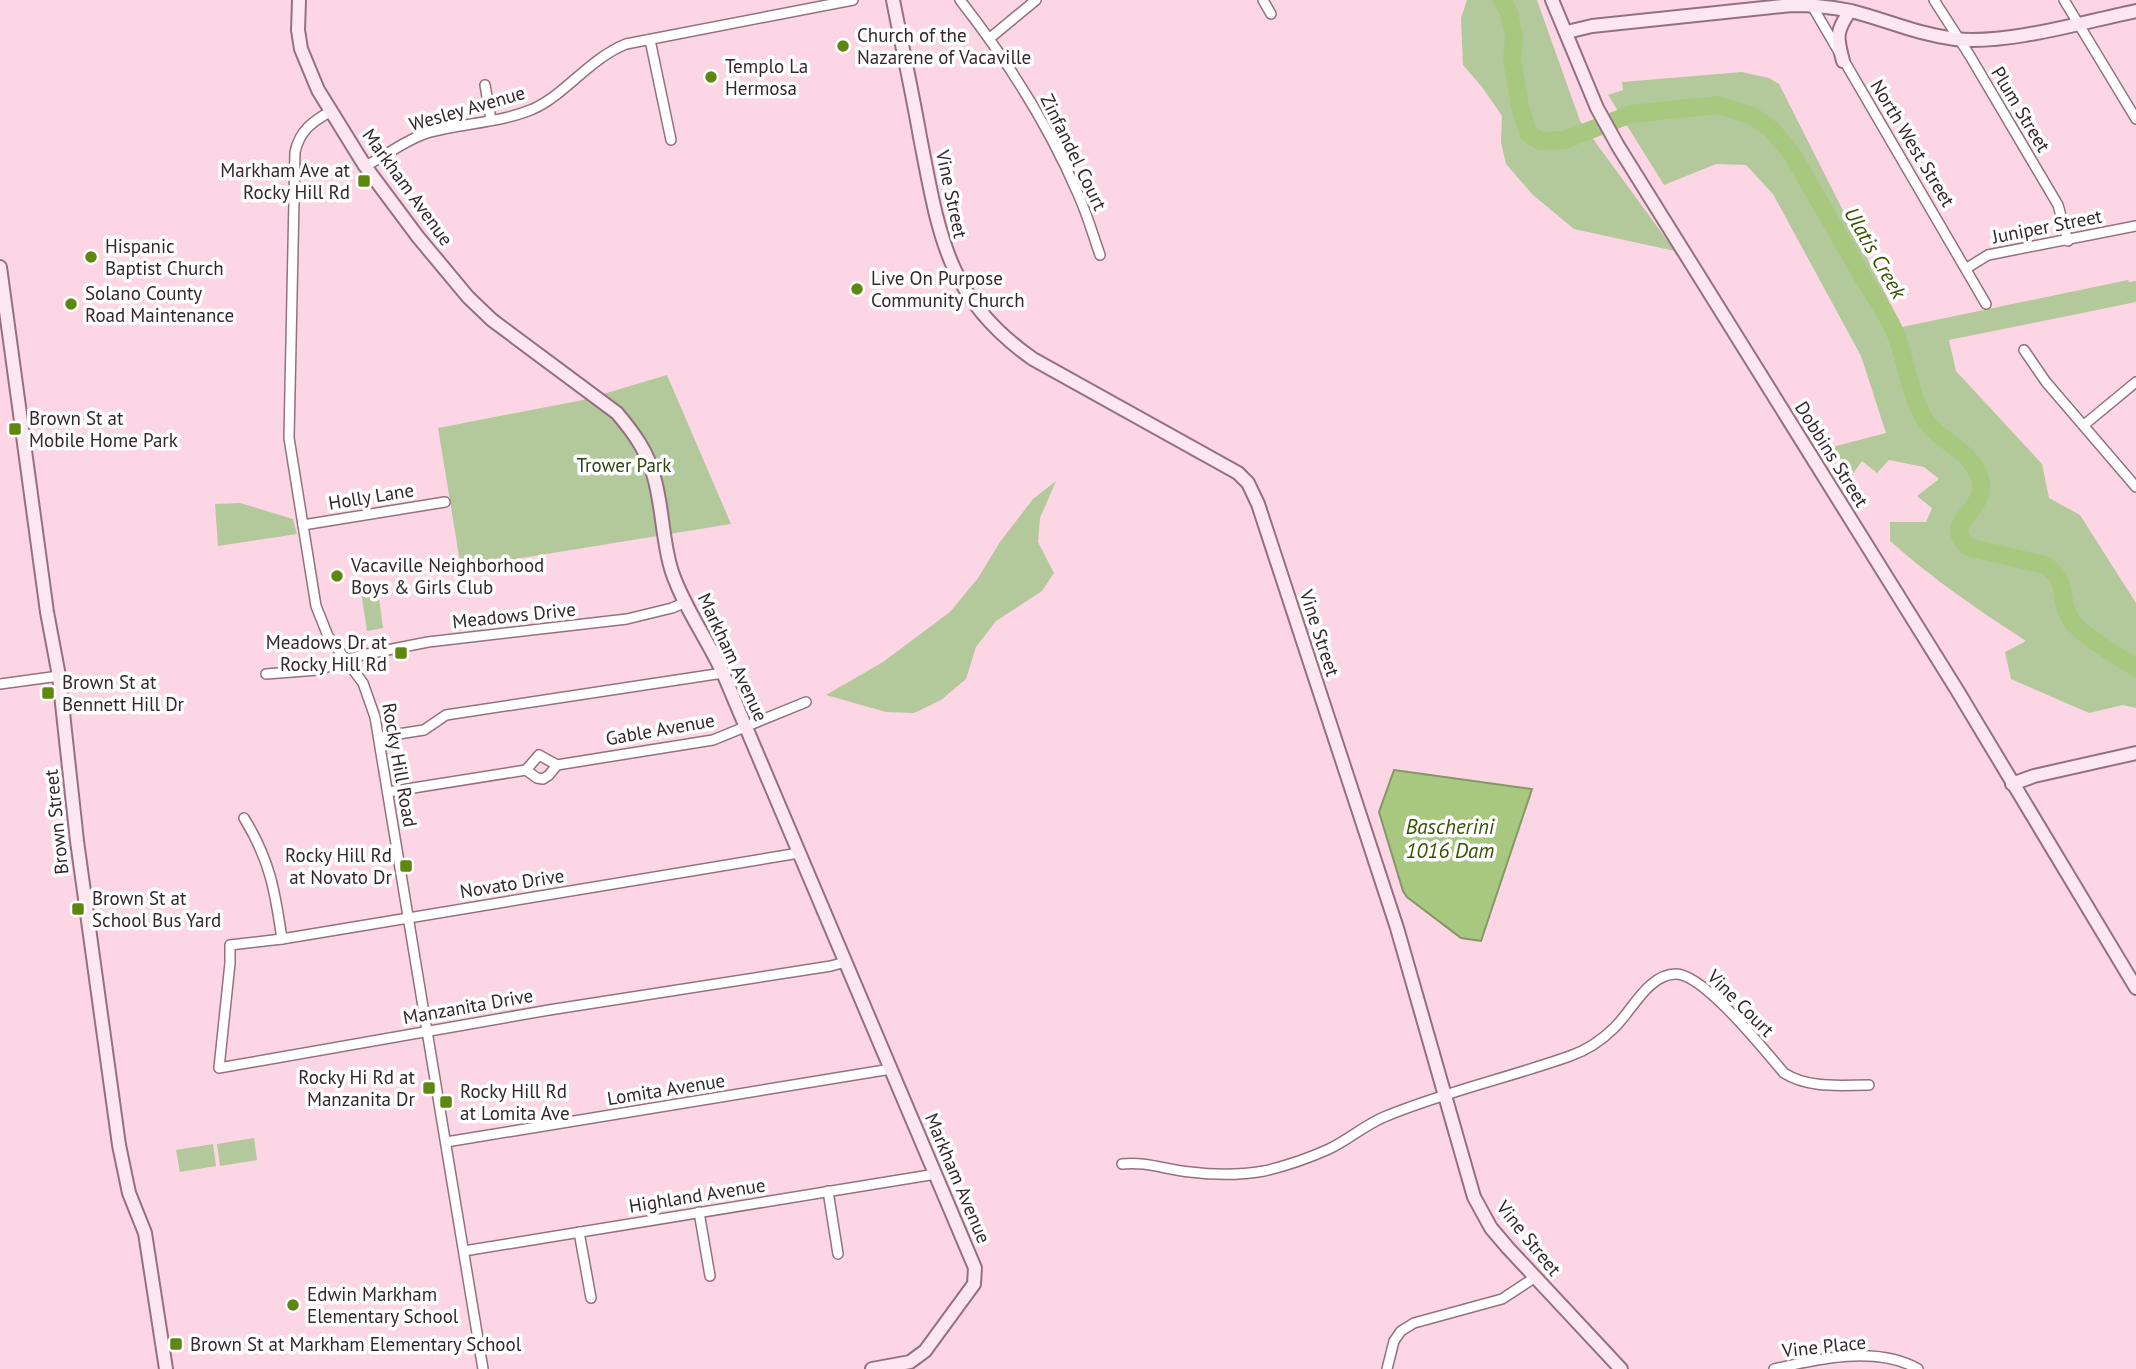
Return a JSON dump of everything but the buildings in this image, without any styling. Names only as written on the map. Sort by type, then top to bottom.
[{"type":"street","name":"Markham Avenue","points":[[299,0],[298,30],[307,69],[365,166],[418,237],[468,297],[492,320],[564,375],[604,401],[629,427],[647,457],[654,477],[666,551],[676,580],[723,673],[975,1268],[974,1284],[925,1351],[910,1362],[895,1367],[872,1369]]},
{"type":"street","name":"Wesley Avenue","points":[[365,166],[428,133],[519,114],[537,107],[612,50],[626,44],[853,0]]},
{"type":"street","name":"Vine Street","points":[[893,0],[940,236],[950,263],[973,302],[1007,340],[1033,359],[1238,473],[1248,483],[1258,504],[1397,928],[1474,1197],[1492,1228],[1534,1278],[1621,1369]]},
{"type":"street","name":"Zinfandel Court","points":[[960,0],[990,38],[1022,86],[1054,144],[1079,195],[1100,255]]},
{"type":"street","points":[[990,38],[1036,0]]},
{"type":"street","points":[[1263,0],[1271,14]]},
{"type":"street","points":[[1552,0],[1567,32],[1592,26],[1810,3],[1850,11],[1905,29],[1959,39],[2006,37],[2136,11]]},
{"type":"street","name":"Plum Street","points":[[1934,0],[2058,205],[2068,240]]},
{"type":"street","points":[[2064,0],[2136,119]]},
{"type":"street","name":"North West Street","points":[[1810,3],[1986,304]]},
{"type":"street","points":[[1843,61],[1837,36],[1850,11]]},
{"type":"street","name":"Dobbins Street","points":[[1567,32],[1597,108],[1618,146],[1949,678],[2136,988]]},
{"type":"street","points":[[650,40],[671,140]]},
{"type":"street","points":[[485,85],[491,120]]},
{"type":"street","name":"Rocky Hill Road","points":[[331,111],[304,130],[298,139],[295,152],[289,438],[316,606],[328,636],[363,683],[371,700],[379,737],[483,1369]]},
{"type":"street","name":"Juniper Street","points":[[1967,268],[1988,255],[2136,226]]},
{"type":"street","name":"Brown Street","points":[[0,267],[6,345],[58,676],[80,866],[119,1145],[129,1193],[146,1240],[166,1369]]},
{"type":"street","points":[[2024,350],[2046,382],[2136,487]]},
{"type":"street","points":[[2084,425],[2136,382]]},
{"type":"street","name":"Holly Lane","points":[[303,525],[445,502]]},
{"type":"street","name":"Meadows Drive","points":[[266,674],[318,670],[346,660],[428,642],[627,619],[686,602]]},
{"type":"street","points":[[379,737],[424,730],[446,715],[723,673]]},
{"type":"street","points":[[0,684],[58,676]]},
{"type":"street","name":"Gable Avenue","points":[[526,770],[540,755],[557,765],[713,740],[806,702]]},
{"type":"street","points":[[2012,784],[2034,776],[2136,753]]},
{"type":"street","name":"Gable Avenue","points":[[388,793],[526,770],[543,779],[557,765]]},
{"type":"street","points":[[244,818],[256,836],[273,880],[282,939]]},
{"type":"street","name":"Novato Drive","points":[[230,945],[282,939],[799,853]]},
{"type":"street","name":"Manzanita Drive","points":[[230,945],[219,1068],[845,962]]},
{"type":"street","name":"Vine Court","points":[[1122,1164],[1134,1162],[1190,1172],[1262,1171],[1283,1166],[1329,1149],[1376,1121],[1456,1090],[1511,1076],[1581,1052],[1597,1044],[1616,1027],[1658,979],[1676,974],[1691,979],[1713,996],[1784,1073],[1794,1079],[1821,1084],[1869,1085]]},
{"type":"street","name":"Lomita Avenue","points":[[446,1142],[891,1069]]},
{"type":"street","name":"Highland Avenue","points":[[464,1251],[936,1174]]},
{"type":"street","points":[[828,1191],[838,1254]]},
{"type":"street","points":[[699,1212],[710,1276]]},
{"type":"street","points":[[579,1232],[591,1298]]},
{"type":"street","points":[[1387,1369],[1394,1341],[1401,1331],[1414,1322],[1502,1299],[1534,1278]]},
{"type":"street","name":"Vine Place","points":[[1774,1369],[1867,1356],[1906,1362],[1918,1369]]},
{"type":"green space","points":[[1467,0],[1537,0],[1580,121],[1675,251],[1574,229],[1533,195],[1506,164],[1501,142],[1502,116],[1463,65],[1461,18]]},
{"type":"green space","points":[[1742,72],[1769,78],[1779,84],[1902,327],[2128,280],[2136,281],[2136,302],[1949,340],[1956,371],[2042,464],[2049,498],[2080,515],[2136,603],[2136,708],[2123,705],[2089,713],[2011,679],[2005,652],[2026,641],[1956,594],[1890,541],[1890,522],[1926,522],[1932,508],[1917,496],[1939,479],[1924,467],[1889,460],[1877,473],[1862,461],[1852,475],[1839,459],[1817,451],[1886,433],[1861,356],[1773,194],[1746,165],[1716,164],[1664,185],[1608,95],[1623,90],[1622,82]]},
{"type":"green space","name":"Trower Park","points":[[667,375],[731,524],[461,568],[438,428],[583,400]]},
{"type":"green space","points":[[1056,481],[1040,518],[1038,542],[1054,573],[1042,591],[996,621],[976,647],[966,679],[941,700],[914,713],[886,712],[826,695],[883,662],[950,612],[978,578],[1000,542],[1033,499]]},
{"type":"green space","points":[[240,503],[293,519],[297,534],[218,546],[215,504]]},
{"type":"green space","points":[[378,590],[383,628],[367,631],[361,592]]},
{"type":"green space","points":[[254,1138],[257,1160],[220,1166],[217,1144]]},
{"type":"green space","points":[[213,1144],[216,1166],[180,1172],[176,1150]]},
{"type":"water","name":"Bascherini 1016 Dam","points":[[1394,770],[1532,789],[1481,941],[1461,938],[1407,897],[1403,891],[1379,812]]},
{"type":"waterway","name":"Ulatis Creek","points":[[1502,0],[1509,13],[1514,36],[1512,59],[1520,106],[1528,133],[1540,141],[1565,140],[1631,114],[1717,105],[1753,116],[1772,130],[1792,154],[1890,321],[1912,390],[1926,421],[1965,455],[1976,469],[1981,483],[1980,494],[1959,528],[1960,537],[1968,547],[2045,565],[2058,578],[2066,610],[2075,625],[2091,639],[2136,668]]},
{"type":"place","name":"Church of the Nazarene of Vacaville","points":[[843,46]]},
{"type":"place","name":"Templo La Hermosa","points":[[711,77]]},
{"type":"place","name":"Markham Ave at Rocky Hill Rd","points":[[364,181]]},
{"type":"place","name":"Hispanic Baptist Church","points":[[91,257]]},
{"type":"place","name":"Live On Purpose Community Church","points":[[857,289]]},
{"type":"place","name":"Solano County Road Maintenance","points":[[71,304]]},
{"type":"place","name":"Brown St at Mobile Home Park","points":[[15,429]]},
{"type":"place","name":"Vacaville Neighborhood Boys & Girls Club","points":[[337,576]]},
{"type":"place","name":"Meadows Dr at Rocky Hill Rd","points":[[401,653]]},
{"type":"place","name":"Brown St at Bennett Hill Dr","points":[[48,693]]},
{"type":"place","name":"Rocky Hill Rd at Novato Dr","points":[[406,866]]},
{"type":"place","name":"Brown St at School Bus Yard","points":[[78,909]]},
{"type":"place","name":"Rocky Hi Rd at Manzanita Dr","points":[[429,1088]]},
{"type":"place","name":"Rocky Hill Rd at Lomita Ave","points":[[446,1102]]},
{"type":"place","name":"Edwin Markham Elementary School","points":[[293,1305]]},
{"type":"place","name":"Brown St at Markham Elementary School","points":[[176,1344]]}]
